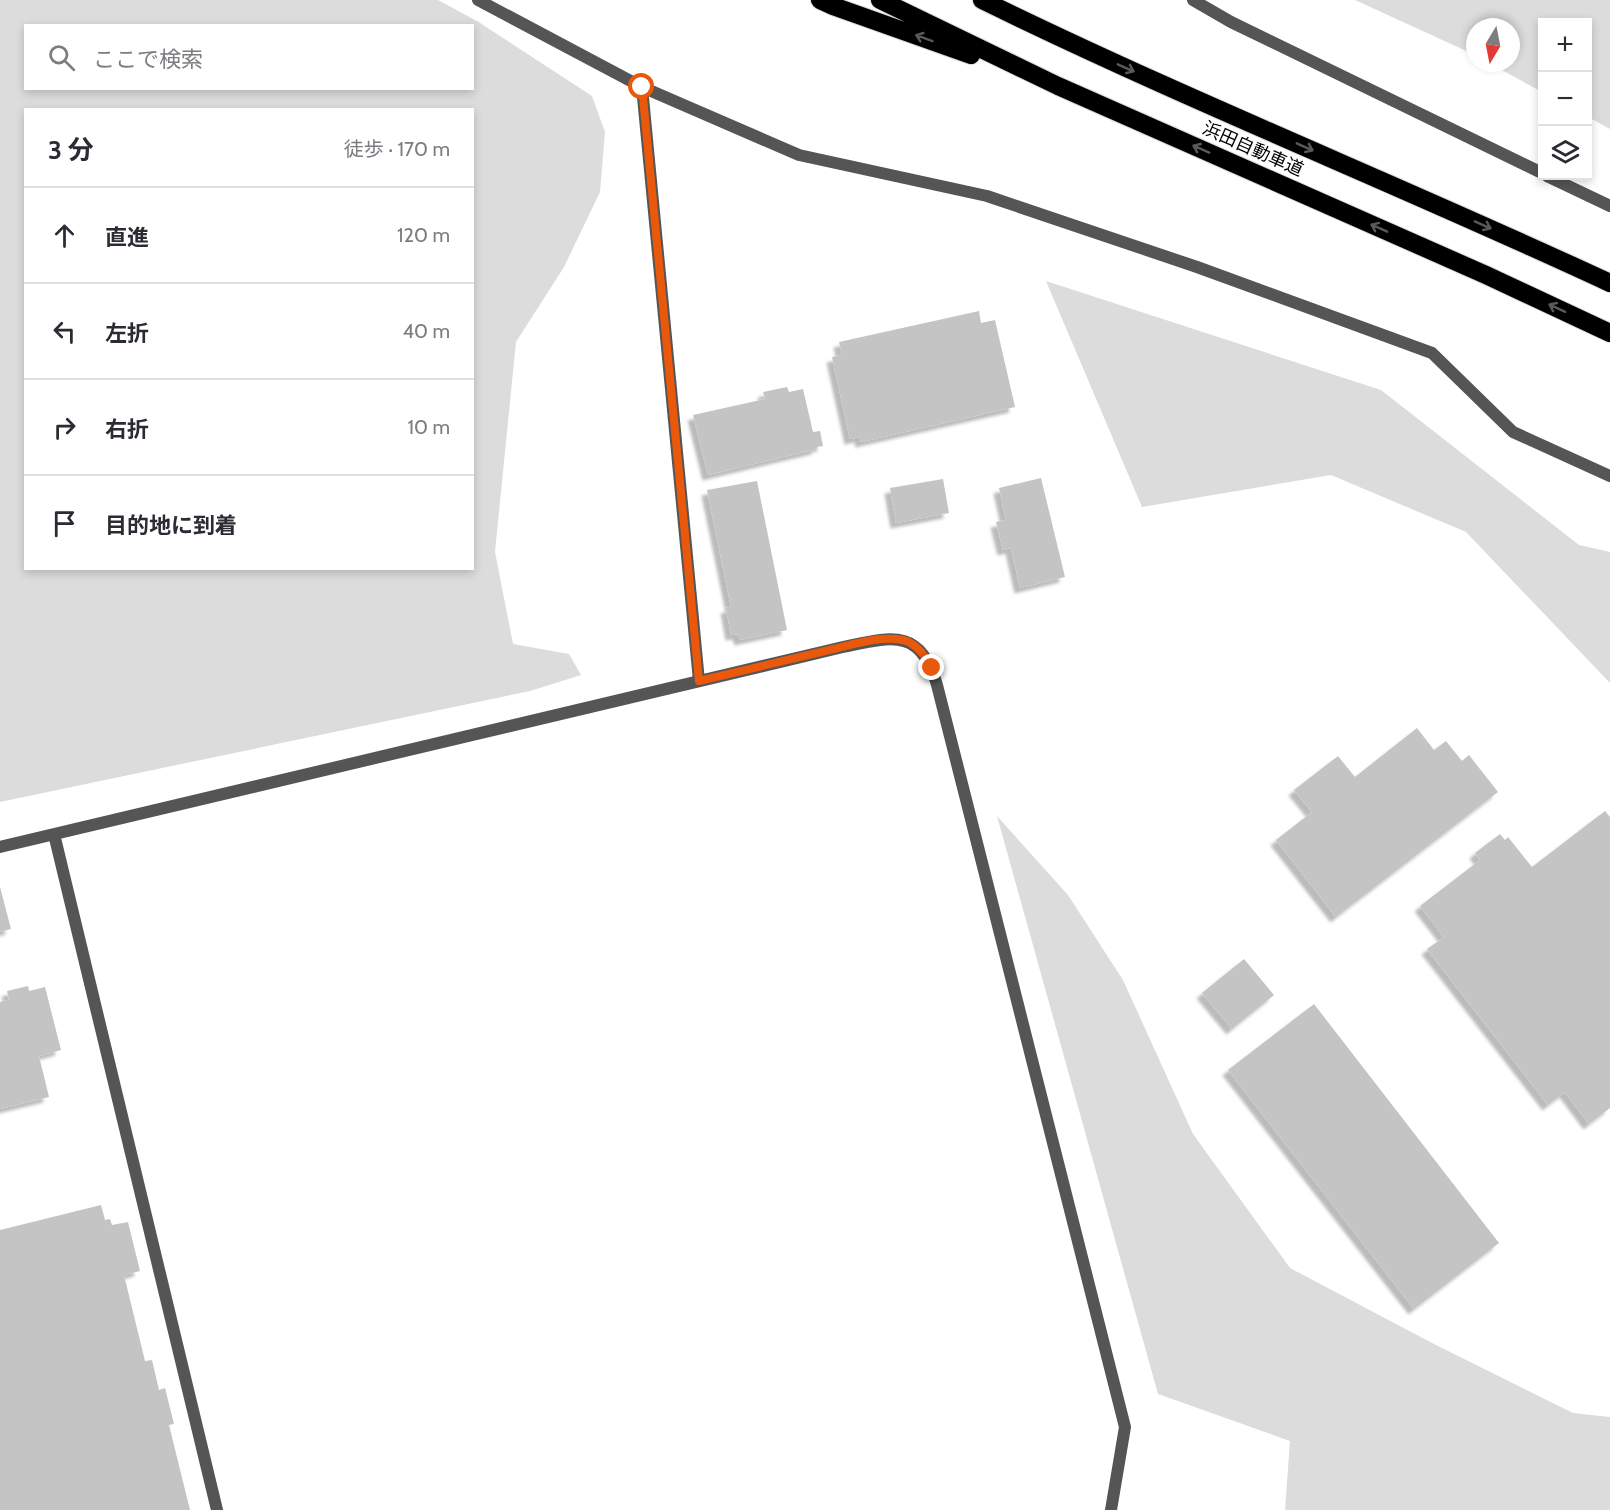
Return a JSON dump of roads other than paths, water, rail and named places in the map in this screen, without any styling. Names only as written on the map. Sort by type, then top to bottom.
[{"type":"highway","points":[[820,0],[1058,86]]},
{"type":"highway","name":"浜田自動車道","points":[[880,0],[1058,86],[1486,275],[1610,333]]},
{"type":"highway","name":"浜田自動車道","points":[[982,0],[1073,44],[1610,283]]},
{"type":"highway","points":[[1002,0],[1073,44]]},
{"type":"street","points":[[478,0],[642,87],[799,155],[987,195],[1197,267],[1432,353],[1513,432],[1610,476]]},
{"type":"street","points":[[1193,0],[1231,22],[1538,171]]},
{"type":"street","points":[[642,87],[699,681]]},
{"type":"street","points":[[1555,180],[1610,206]]},
{"type":"street","points":[[0,847],[861,643],[892,639],[905,640],[925,656],[932,668],[1125,1427],[1111,1510]]},
{"type":"street","points":[[54,834],[218,1510]]}]
